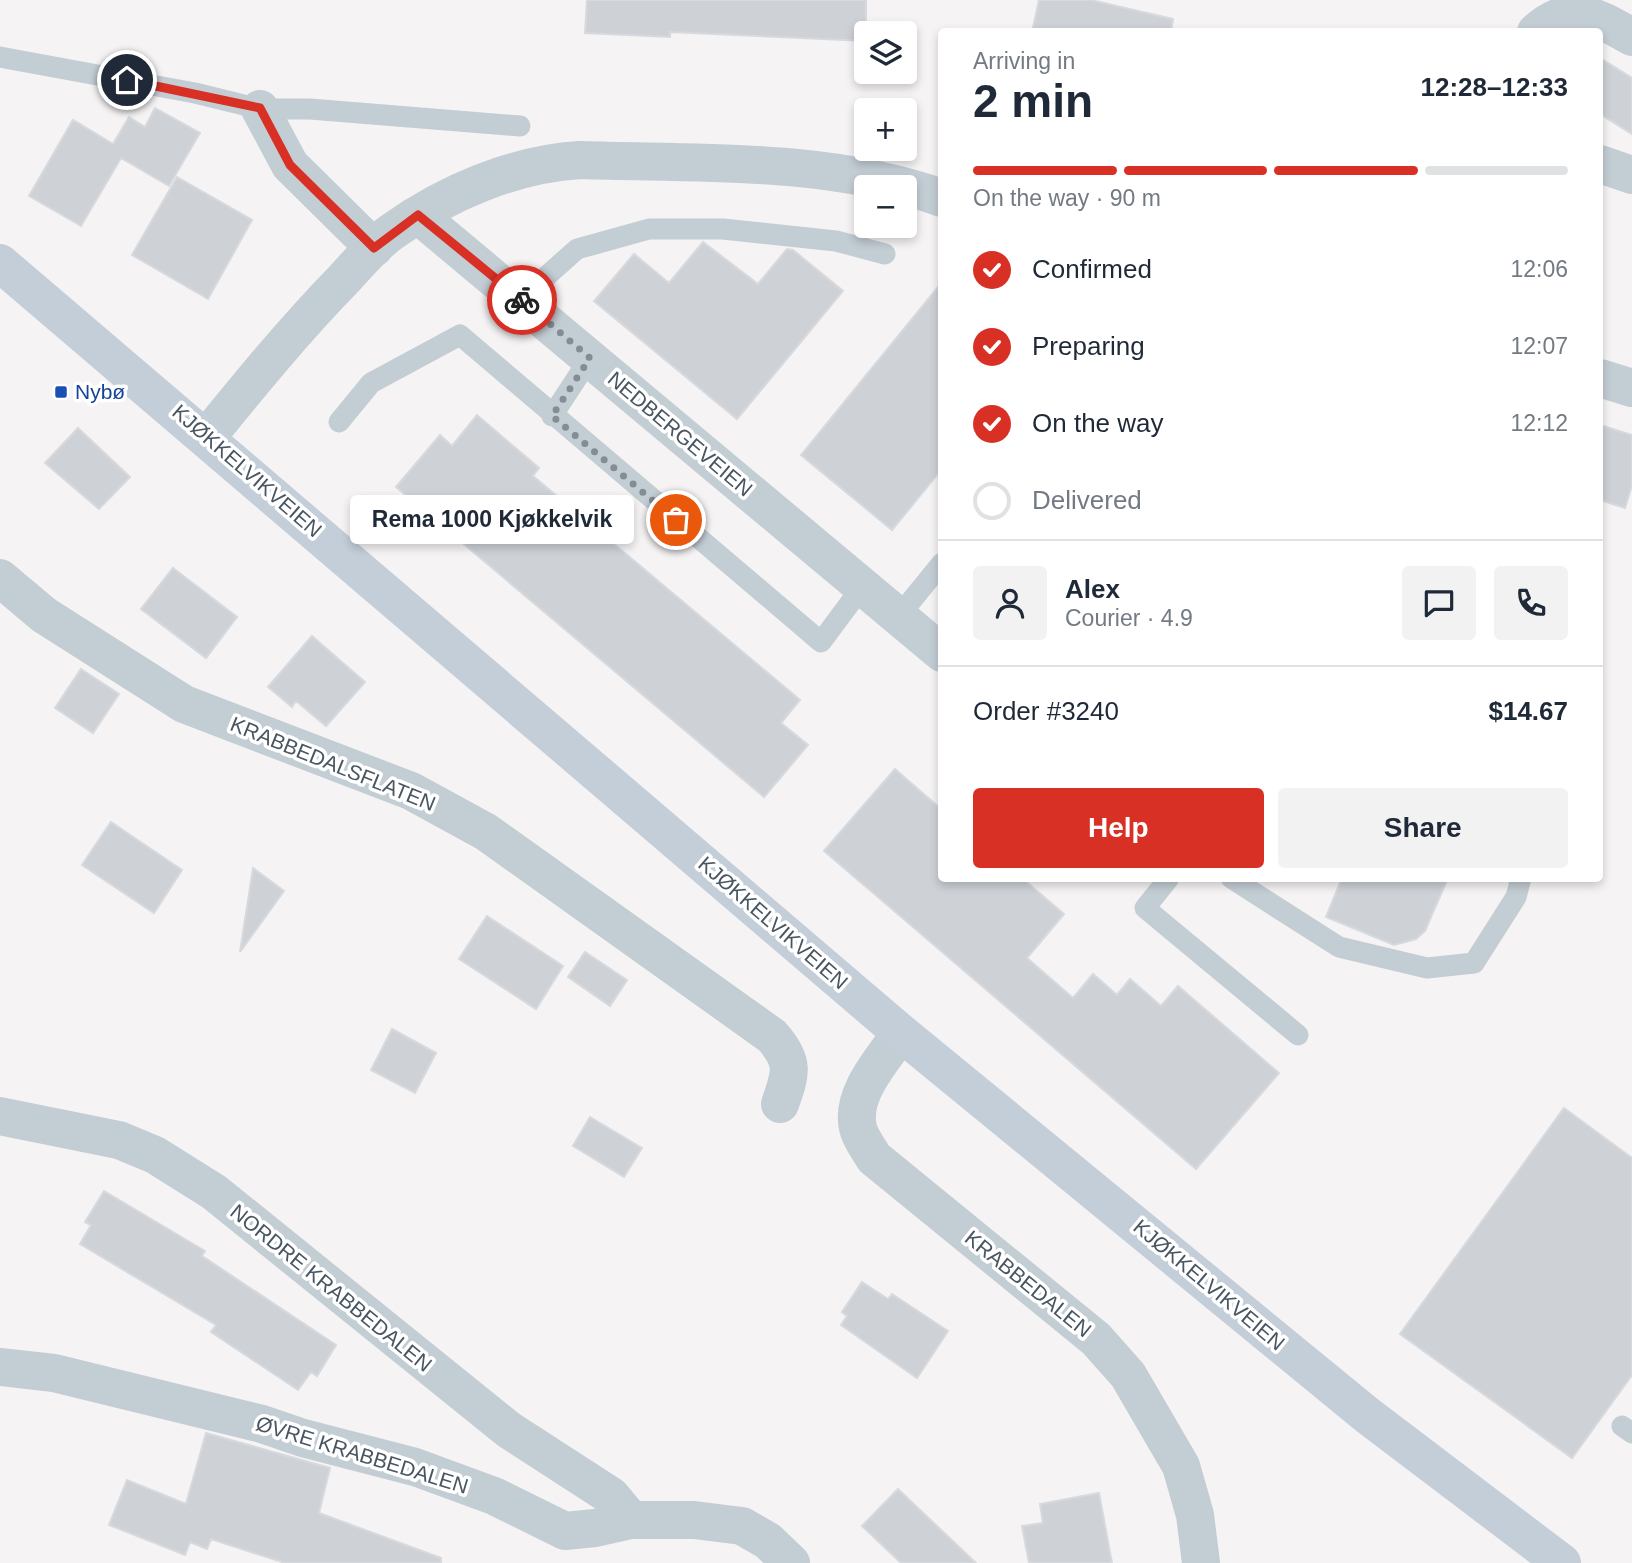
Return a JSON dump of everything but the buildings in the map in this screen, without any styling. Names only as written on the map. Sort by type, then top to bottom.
[{"type":"main road","name":"KJØKKELVIKVEIEN","points":[[0,263],[207,437],[901,1033],[1367,1415],[1562,1563]]},
{"type":"street","points":[[1541,28],[1552,18],[1575,13],[1592,17],[1632,37]]},
{"type":"street","points":[[260,108],[290,165],[374,248]]},
{"type":"street","points":[[207,437],[309,315],[374,248],[418,215],[481,183],[554,162],[580,160],[757,165],[834,173],[911,187],[938,197]]},
{"type":"street","points":[[1603,165],[1632,175]]},
{"type":"street","name":"NEDBERGEVEIEN","points":[[418,215],[938,650]]},
{"type":"street","points":[[1603,378],[1632,388]]},
{"type":"street","name":"KRABBEDALSFLATEN","points":[[0,578],[44,615],[184,704],[411,791],[486,832],[772,1036],[786,1052],[790,1074],[780,1104]]},
{"type":"street","name":"KRABBEDALEN","points":[[901,1033],[866,1084],[857,1118],[858,1130],[874,1158],[1096,1339],[1128,1375],[1181,1466],[1195,1515],[1201,1563]]},
{"type":"street","name":"NORDRE KRABBEDALEN","points":[[0,1116],[119,1140],[155,1155],[204,1186],[509,1430],[611,1496],[631,1520]]},
{"type":"street","name":"ØVRE KRABBEDALEN","points":[[0,1367],[54,1373],[262,1424],[303,1438],[415,1467],[494,1496],[565,1531],[631,1520],[694,1520],[742,1527],[768,1541],[791,1563]]},
{"type":"lane","points":[[0,57],[260,108],[321,110],[520,126]]},
{"type":"lane","points":[[521,299],[577,249],[649,229],[723,229],[836,241],[885,254]]},
{"type":"lane","points":[[339,422],[371,383],[460,335],[552,416],[821,642],[862,586]]},
{"type":"lane","points":[[552,416],[590,358]]},
{"type":"lane","points":[[898,617],[938,568]]},
{"type":"lane","points":[[1167,882],[1145,908],[1298,1035]]},
{"type":"lane","points":[[1237,882],[1339,947],[1427,968],[1474,963],[1516,897],[1520,882]]},
{"type":"way so far","points":[[522,300],[590,358],[552,416],[676,520]]},
{"type":"place","name":"Nybø","points":[[61,392]]},
{"type":"place","name":"Rema 1000 Kjøkkelvik","points":[[676,520]]},
{"type":"route","points":[[127,80],[260,108],[290,165],[374,248],[391,232],[418,215],[522,300]]}]
